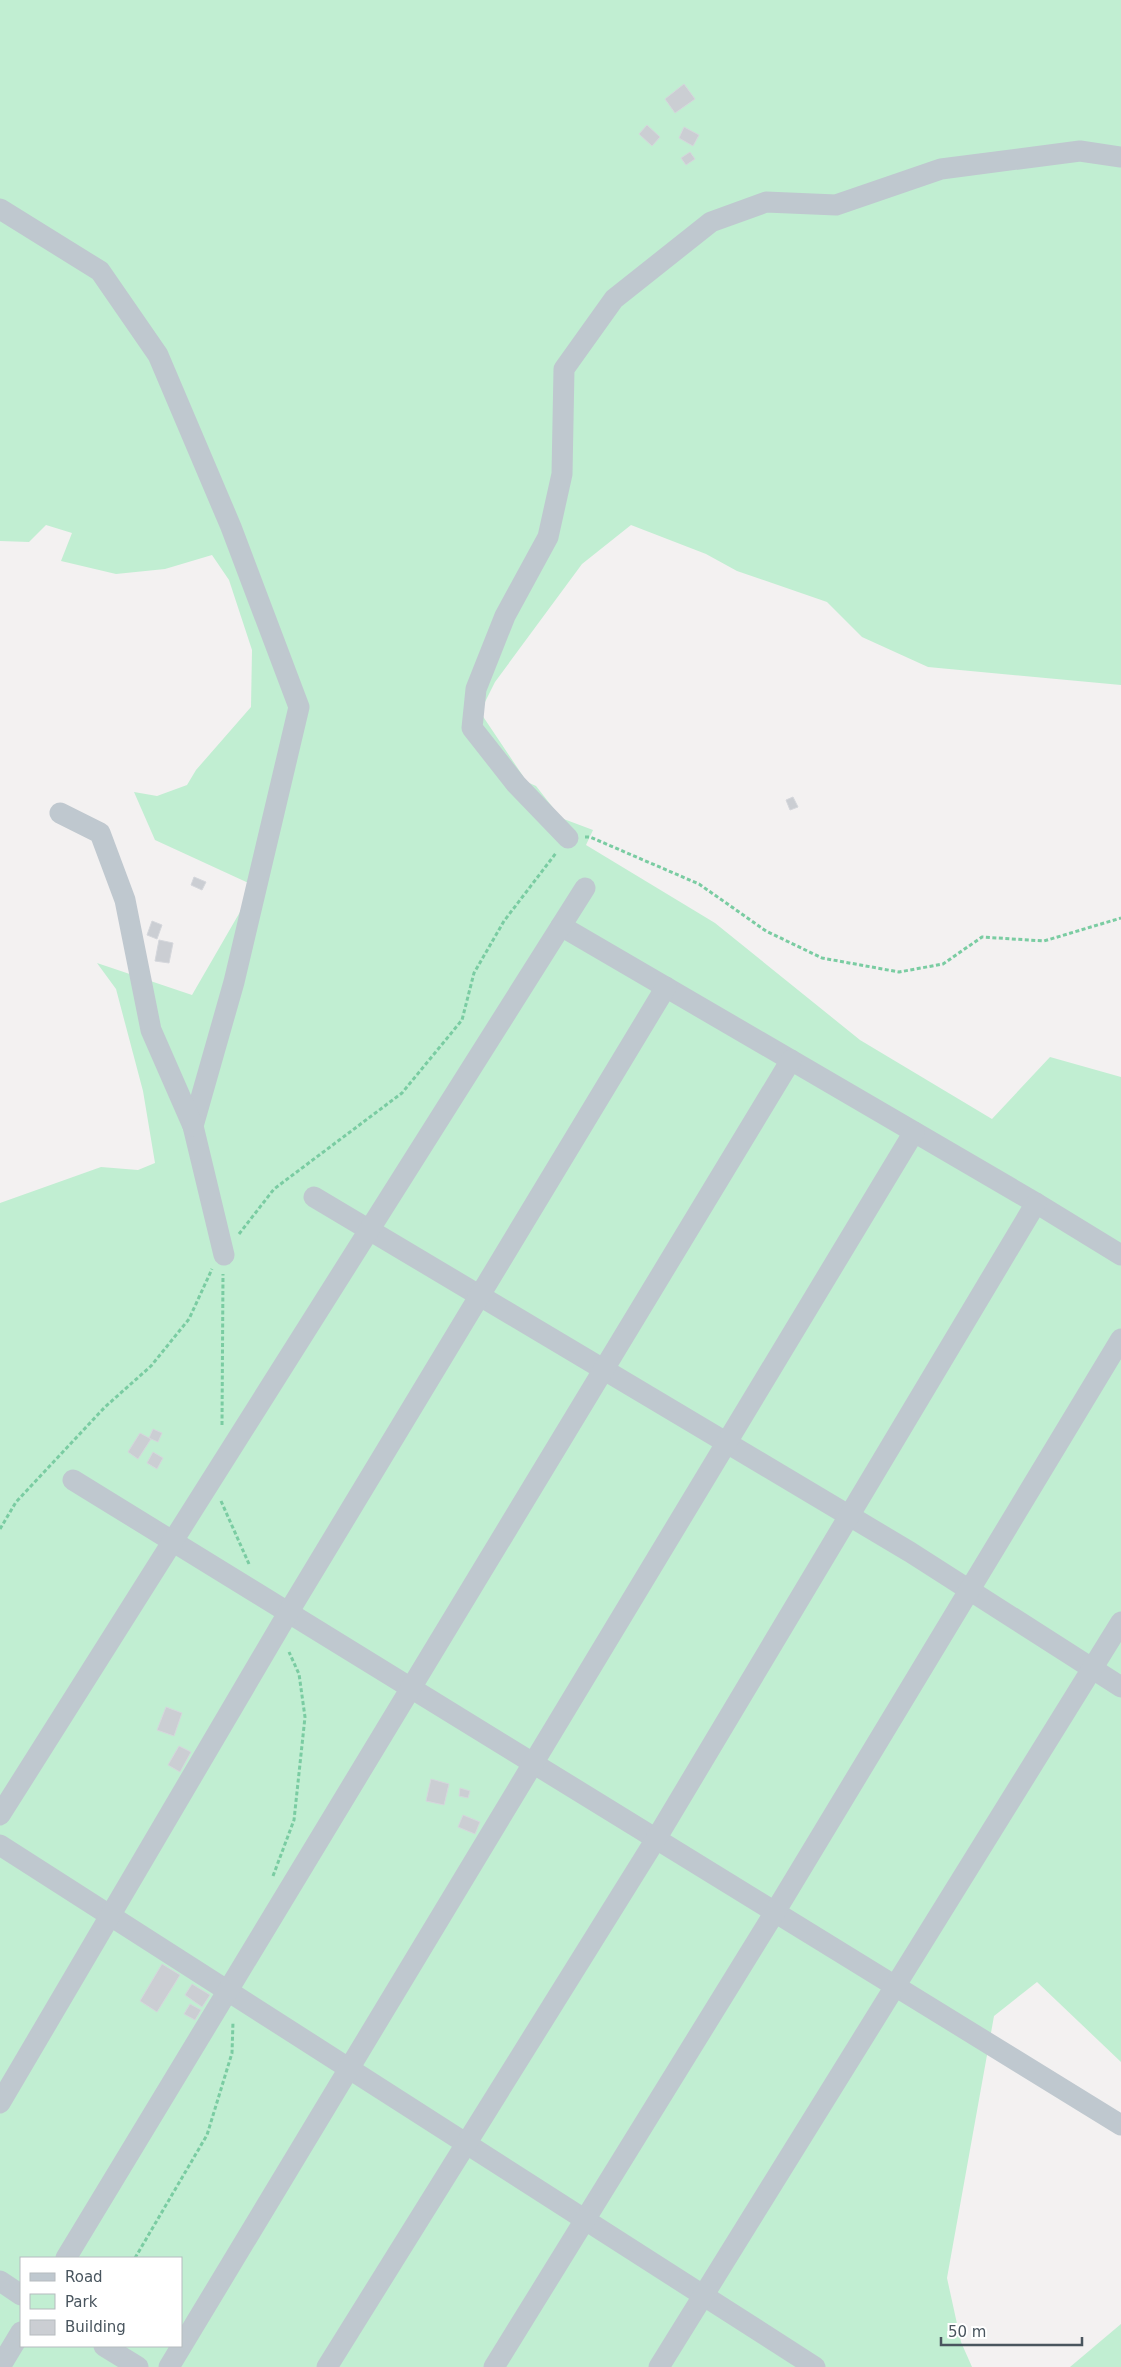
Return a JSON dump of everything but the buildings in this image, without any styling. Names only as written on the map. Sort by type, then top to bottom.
[{"type":"street","points":[[568,838],[516,784],[472,728],[476,689],[505,616],[548,537],[562,474],[564,369],[614,298],[711,222],[766,202],[836,205],[942,169],[1080,151],[1121,157]]},
{"type":"street","points":[[0,209],[100,271],[158,355],[231,527],[299,707],[234,982],[194,1126]]},
{"type":"street","points":[[60,813],[100,833],[125,900],[151,1030],[194,1126],[224,1255]]},
{"type":"street","points":[[0,1815],[585,888]]},
{"type":"street","points":[[561,926],[1036,1203],[1121,1255]]},
{"type":"street","points":[[0,2103],[283,1621],[666,987]]},
{"type":"street","points":[[67,2257],[230,1992],[411,1688],[791,1060]]},
{"type":"street","points":[[182,2345],[914,1132]]},
{"type":"street","points":[[314,1197],[849,1516],[970,1590],[1121,1687]]},
{"type":"street","points":[[327,2367],[656,1839],[1036,1203]]},
{"type":"street","points":[[494,2367],[775,1912],[1121,1339]]},
{"type":"street","points":[[73,1480],[264,1598],[283,1621],[411,1688],[1121,2125]]},
{"type":"street","points":[[659,2367],[1121,1622]]},
{"type":"street","points":[[0,1845],[815,2367]]},
{"type":"street","points":[[0,2281],[20,2293]]},
{"type":"street","points":[[0,2367],[20,2334]]},
{"type":"street","points":[[106,2347],[138,2367]]},
{"type":"street","points":[[169,2367],[181,2347]]},
{"type":"path","points":[[0,1529],[16,1502],[105,1407],[151,1366],[188,1319],[210,1271],[274,1188],[402,1093],[462,1020],[474,973],[504,921],[568,838],[590,837],[699,884],[766,931],[822,958],[899,972],[943,964],[982,938],[1044,940],[1121,918]]},
{"type":"path","points":[[224,1255],[221,1503],[264,1598]]},
{"type":"path","points":[[270,1882],[294,1820],[305,1717],[299,1674],[283,1621]]},
{"type":"path","points":[[136,2257],[206,2135],[232,2053],[230,1992]]},
{"type":"green space","points":[[0,0],[1121,0],[1121,685],[928,667],[862,637],[827,602],[737,571],[706,554],[631,525],[582,564],[495,682],[480,712],[527,782],[536,786],[561,818],[593,830],[586,845],[715,923],[860,1040],[992,1119],[1050,1057],[1121,1077],[1121,2062],[1037,1982],[994,2016],[947,2278],[961,2342],[972,2367],[0,2367],[0,1203],[101,1167],[138,1170],[155,1163],[143,1091],[116,989],[97,963],[192,995],[255,886],[155,840],[134,792],[157,796],[187,785],[196,770],[251,707],[252,650],[229,580],[212,555],[165,569],[116,574],[61,561],[72,533],[46,525],[29,542],[0,541]]},
{"type":"green space","points":[[1121,2324],[1121,2367],[1070,2367]]}]
